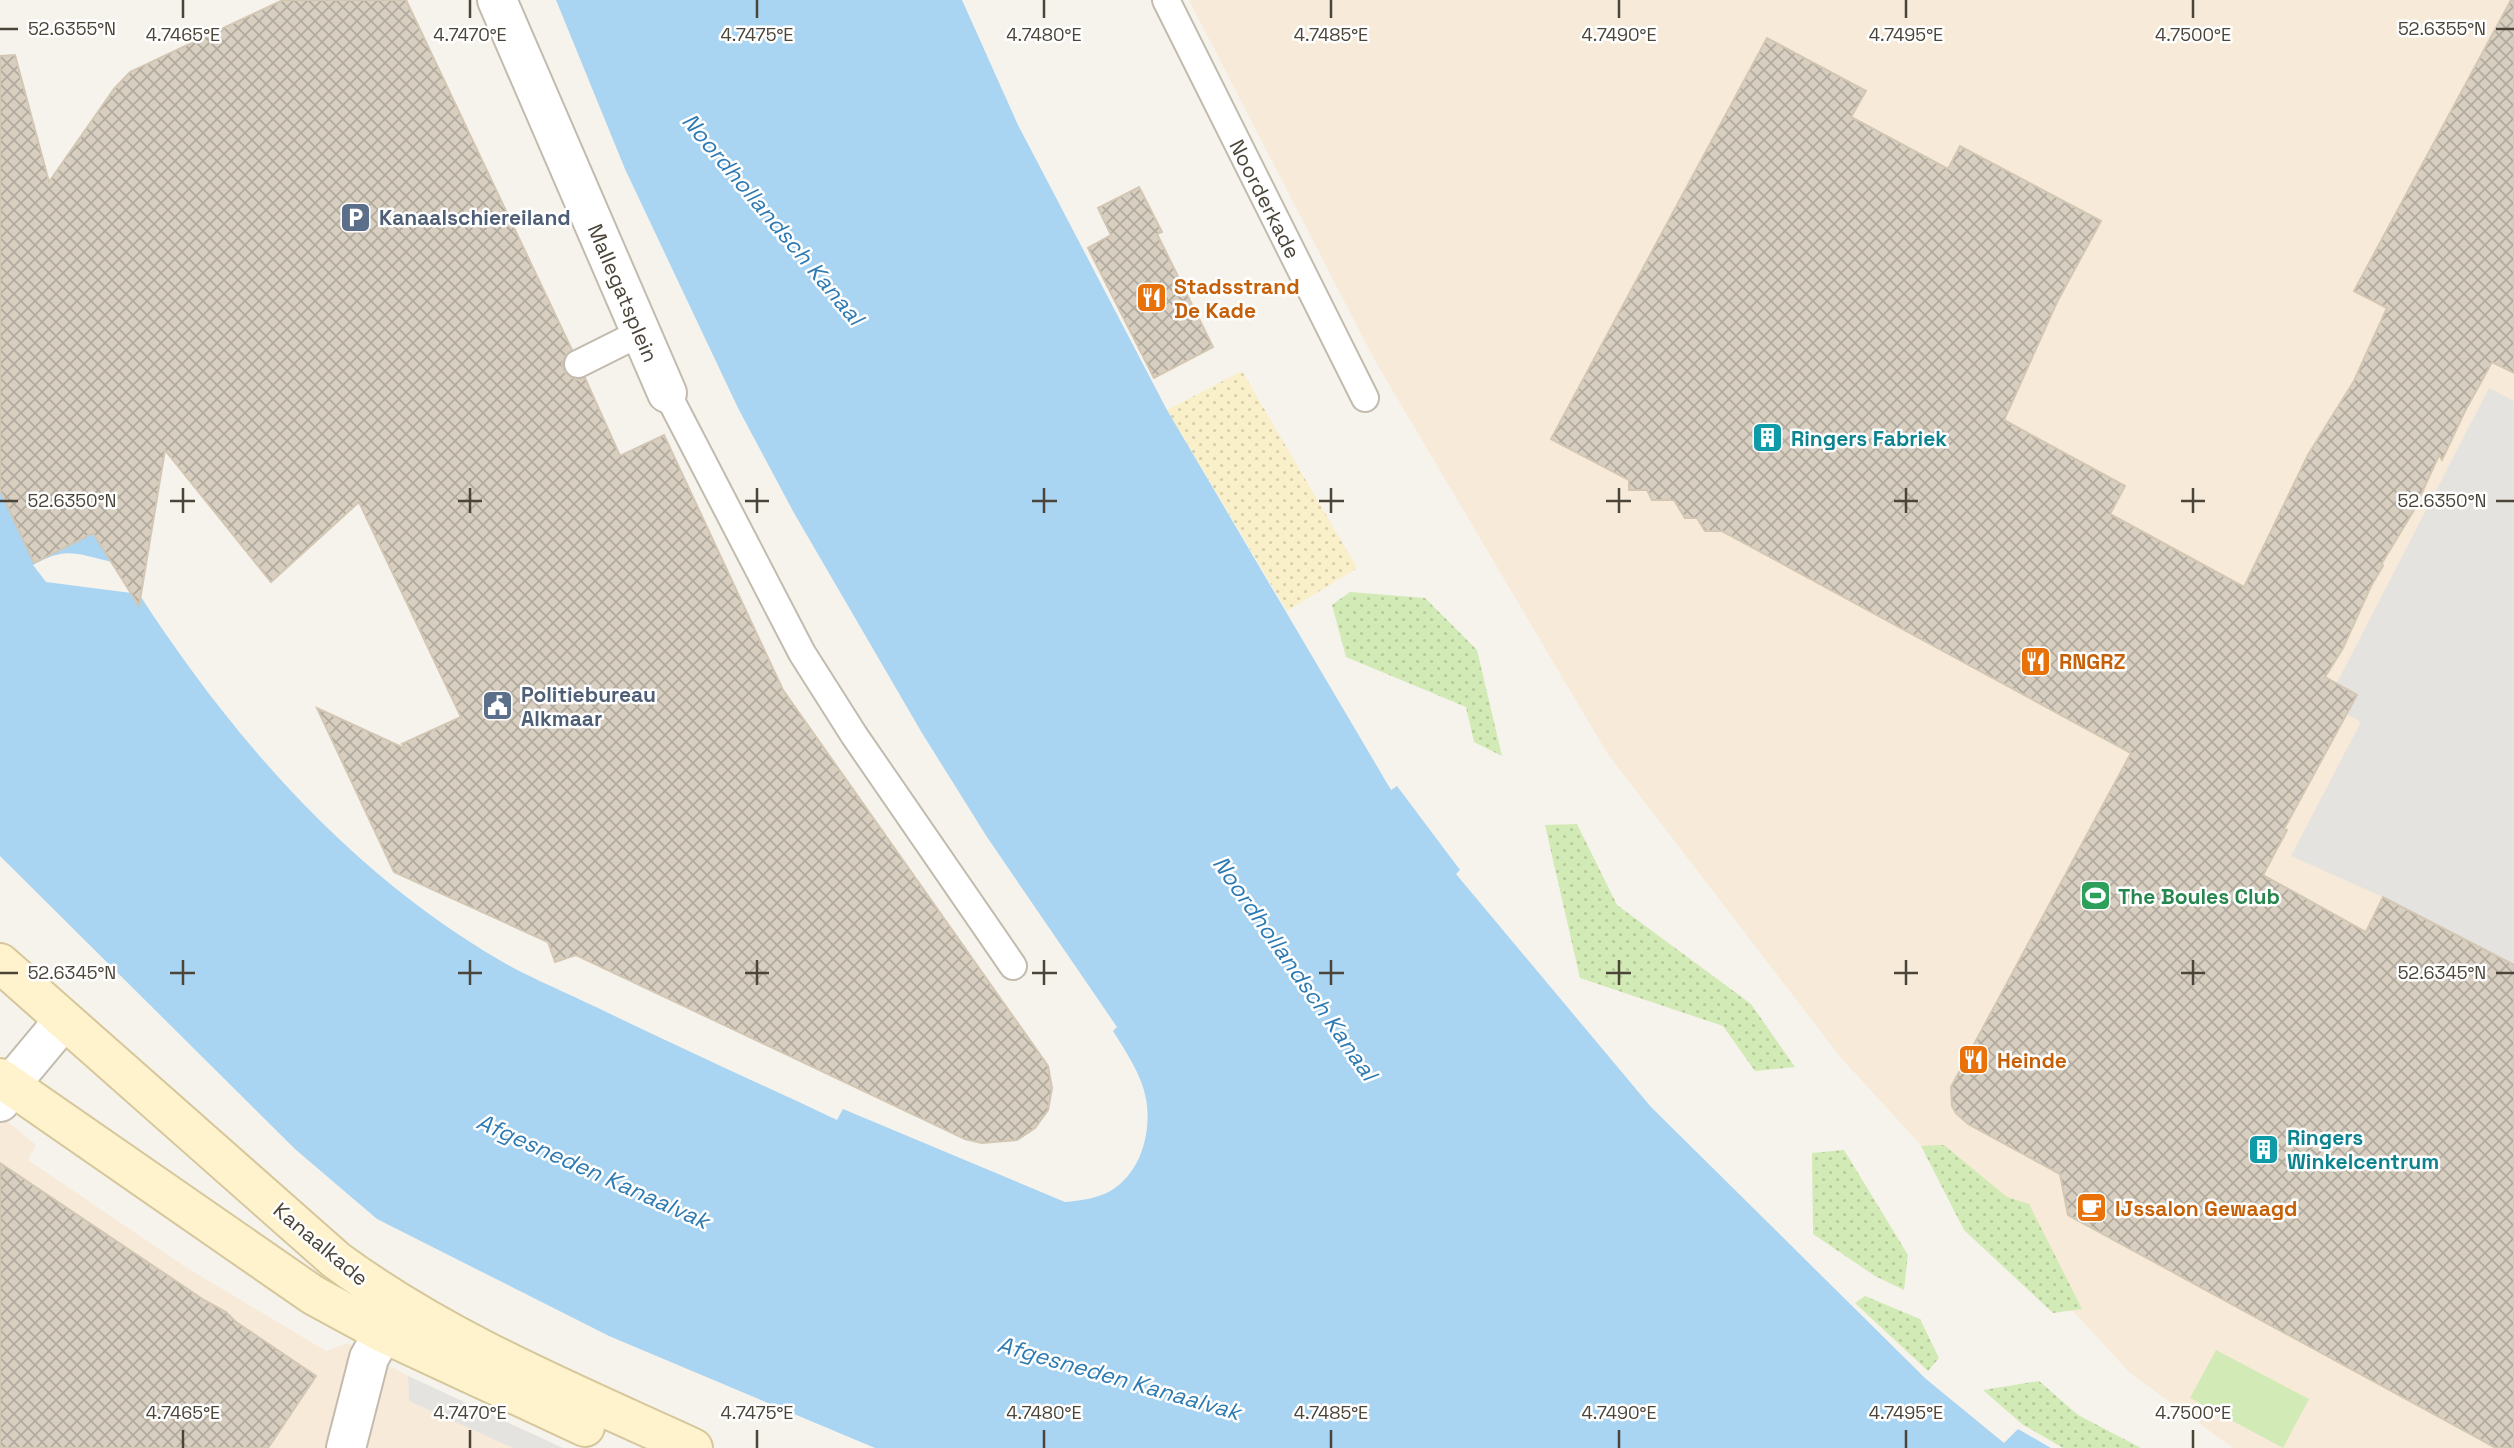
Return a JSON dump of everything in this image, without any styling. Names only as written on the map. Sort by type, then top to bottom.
[{"type":"street","name":"Mallegatsplein","points":[[497,0],[667,393]]},
{"type":"street","name":"Kanaalkade","points":[[0,962],[335,1260],[375,1289],[419,1316],[575,1394],[693,1448]]},
{"type":"street","points":[[3,1089],[64,1020]]},
{"type":"street","name":"Kanaalkade","points":[[3,1089],[313,1295],[383,1333],[630,1448]]},
{"type":"street","points":[[346,1448],[369,1358],[383,1333]]},
{"type":"lane","name":"Noorderkade","points":[[1166,0],[1365,398]]},
{"type":"lane","points":[[578,364],[640,333]]},
{"type":"lane","points":[[667,393],[802,653],[854,735],[1013,966]]},
{"type":"shaded area","points":[[1189,0],[2514,0],[2514,1448],[2233,1448],[2130,1373],[1841,1058],[1607,753],[1374,359]]},
{"type":"shaded area","points":[[2489,388],[2514,401],[2514,965],[2383,897],[2291,856],[2361,722],[2326,704]]},
{"type":"shaded area","points":[[0,1115],[36,1145],[28,1160],[187,1268],[326,1351],[348,1343],[408,1376],[409,1401],[513,1448],[0,1448]]},
{"type":"shaded area","points":[[408,1376],[563,1448],[513,1448],[409,1401]]},
{"type":"green space","points":[[1350,592],[1425,598],[1477,650],[1502,756],[1474,742],[1466,707],[1346,657],[1332,605]]},
{"type":"green space","points":[[1577,824],[1617,905],[1751,1004],[1795,1067],[1755,1071],[1723,1026],[1580,978],[1545,825]]},
{"type":"green space","points":[[1944,1145],[2007,1197],[2029,1204],[2082,1309],[2053,1313],[1964,1230],[1921,1146]]},
{"type":"green space","points":[[1844,1150],[1908,1255],[1904,1290],[1875,1276],[1813,1234],[1812,1153]]},
{"type":"green space","points":[[1865,1296],[1920,1319],[1939,1358],[1928,1371],[1855,1303]]},
{"type":"green space","points":[[2216,1350],[2309,1399],[2283,1448],[2190,1398]]},
{"type":"green space","points":[[2039,1381],[2078,1415],[2141,1448],[2063,1448],[2022,1424],[1983,1390]]},
{"type":"sand","points":[[1242,371],[1357,568],[1287,611],[1167,410]]},
{"type":"water","points":[[556,0],[962,0],[1018,125],[1167,410],[1391,790],[1397,786],[1460,870],[1456,874],[1651,1107],[1926,1379],[2004,1443],[2018,1429],[2051,1448],[875,1448],[609,1336],[377,1219],[295,1149],[0,856],[0,356],[54,466],[112,562],[72,553],[55,555],[33,565],[46,582],[139,594],[214,700],[255,751],[299,799],[394,887],[446,926],[524,973],[837,1120],[843,1109],[1065,1202],[1083,1200],[1112,1190],[1130,1173],[1146,1138],[1144,1090],[1133,1064],[1113,1031],[1117,1027],[987,837],[922,733],[794,513],[738,408],[625,169]]},
{"type":"building","points":[[283,0],[406,0],[572,350],[565,356],[562,364],[564,372],[576,380],[585,378],[620,456],[664,435],[783,690],[1048,1066],[1052,1088],[1048,1110],[1035,1128],[1017,1140],[982,1143],[965,1139],[576,955],[555,962],[548,942],[394,872],[317,708],[406,749],[402,744],[461,717],[359,502],[271,582],[165,450],[139,606],[93,533],[34,563],[0,490],[0,56],[15,55],[49,182],[114,89],[130,72]]},
{"type":"building","points":[[2511,0],[2514,0],[2514,373],[2492,362],[2442,460],[2439,455],[2414,510],[2382,563],[2383,566],[2343,648],[2325,677],[2357,695],[2284,829],[2287,830],[2263,875],[2366,932],[2383,897],[2514,965],[2514,1448],[2496,1448],[2068,1215],[2060,1174],[1968,1124],[1952,1106],[1951,1087],[2131,753],[1722,531],[1705,531],[1697,518],[1685,518],[1674,500],[1652,500],[1647,490],[1629,490],[1629,480],[1551,439],[1767,38],[1866,91],[1851,117],[1948,169],[1960,146],[2101,221],[2057,302],[2004,420],[2125,486],[2110,514],[2244,587],[2308,455],[2354,381],[2387,308],[2354,291]]},
{"type":"building","points":[[1139,187],[1162,232],[1157,234],[1213,347],[1154,378],[1088,248],[1111,235],[1098,208]]},
{"type":"building","points":[[0,1163],[226,1312],[236,1322],[316,1376],[268,1448],[0,1448]]},
{"type":"place","name":"Kanaalschiereiland","points":[[356,217]]},
{"type":"place","name":"Stadsstrand De Kade","points":[[1151,298]]},
{"type":"place","name":"Ringers Fabriek","points":[[1768,438]]},
{"type":"place","name":"RNGRZ","points":[[2036,661]]},
{"type":"place","name":"Politiebureau Alkmaar","points":[[498,706]]},
{"type":"place","name":"The Boules Club","points":[[2095,896]]},
{"type":"place","name":"Heinde","points":[[1974,1060]]},
{"type":"place","name":"Ringers Winkelcentrum","points":[[2264,1149]]},
{"type":"place","name":"IJssalon Gewaagd","points":[[2092,1208]]},
{"type":"water label","name":"Noordhollandsch Kanaal","points":[[773,219]]},
{"type":"water label","name":"Noordhollandsch Kanaal","points":[[1295,968]]},
{"type":"water label","name":"Afgesneden Kanaalvak","points":[[593,1171]]},
{"type":"water label","name":"Afgesneden Kanaalvak","points":[[1119,1378]]}]
